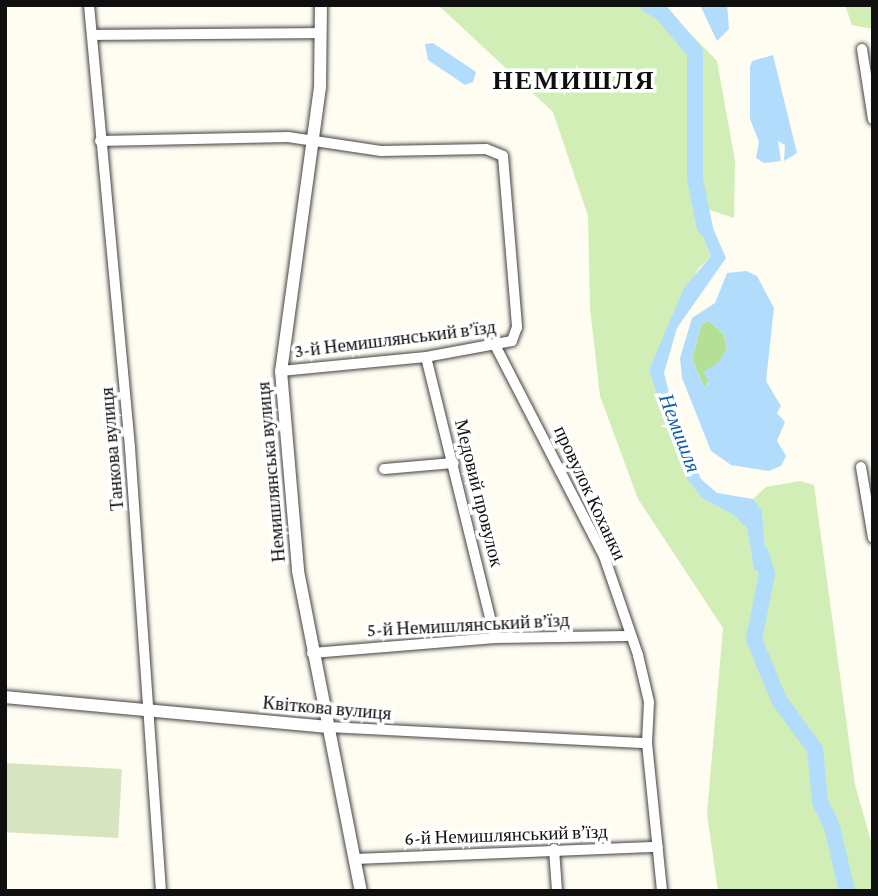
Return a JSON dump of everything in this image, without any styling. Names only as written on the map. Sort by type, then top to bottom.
[{"type":"street","name":"Танкова вулиця","points":[[89,5],[149,709],[161,891]]},
{"type":"street","name":"Немишлянська вулиця","points":[[321,5],[311,139],[281,371],[293,520],[312,653],[361,891]]},
{"type":"street","points":[[92,35],[321,33]]},
{"type":"street","points":[[862,50],[873,119]]},
{"type":"street","points":[[100,141],[311,139]]},
{"type":"street","name":"3-й Немишлянський в’їзд","points":[[281,371],[426,357],[496,346],[512,341],[517,327],[503,156],[486,149],[381,151],[311,139]]},
{"type":"street","name":"провулок Коханки","points":[[496,346],[604,556],[649,702],[647,743],[662,891]]},
{"type":"street","name":"Медовий провулок","points":[[426,357],[495,638]]},
{"type":"street","points":[[384,469],[454,463]]},
{"type":"street","points":[[865,473],[873,538]]},
{"type":"street","name":"5-й Немишлянський в’їзд","points":[[312,653],[495,638],[627,636]]},
{"type":"street","name":"Квіткова вулиця","points":[[5,697],[328,727],[647,743]]},
{"type":"street","name":"6-й Немишлянський в’їзд","points":[[355,859],[554,849],[658,847]]},
{"type":"street","points":[[554,849],[557,891]]},
{"type":"green space","points":[[438,5],[663,5],[717,61],[735,161],[734,218],[697,206],[695,218],[711,256],[698,269],[649,370],[702,498],[735,516],[747,529],[754,570],[767,573],[762,511],[753,499],[766,487],[800,481],[814,485],[855,785],[873,848],[873,891],[718,891],[707,814],[723,628],[638,499],[600,396],[590,308],[588,216],[553,112]]},
{"type":"green space","points":[[845,5],[873,5],[873,29],[852,25]]},
{"type":"green space","points":[[708,320],[724,335],[727,348],[705,388],[692,360],[701,325]]},
{"type":"green space","points":[[5,763],[122,769],[118,838],[5,832]]},
{"type":"water","points":[[700,5],[727,5],[729,29],[717,41]]},
{"type":"water","points":[[433,43],[476,72],[473,82],[465,85],[428,60],[425,44]]},
{"type":"water","points":[[773,55],[797,153],[784,161],[785,145],[778,141],[781,161],[764,163],[756,158],[759,142],[750,119],[750,67],[752,61]]},
{"type":"water","points":[[697,206],[706,212],[726,258],[677,328],[664,373],[677,424],[701,479],[717,493],[753,499],[762,511],[767,574],[754,570],[747,529],[735,516],[702,498],[685,476],[649,370],[684,288],[711,256],[695,218]]},
{"type":"water","points":[[746,271],[757,276],[774,308],[766,381],[781,406],[777,413],[785,422],[777,441],[786,456],[781,466],[769,471],[731,465],[711,451],[682,378],[680,358],[692,318],[715,303],[727,273]],"holes":[[[708,320],[724,335],[727,348],[719,362],[703,372],[709,382],[705,388],[692,360],[701,325]]]},
{"type":"waterway","name":"Немишля","points":[[648,5],[661,12],[695,52],[695,179],[705,228]]},
{"type":"waterway","name":"Немишля","points":[[761,554],[767,574],[754,639],[779,700],[815,749],[820,802],[832,827],[847,891]]},
{"type":"district","name":"НЕМИШЛЯ","points":[[574,81]]}]
